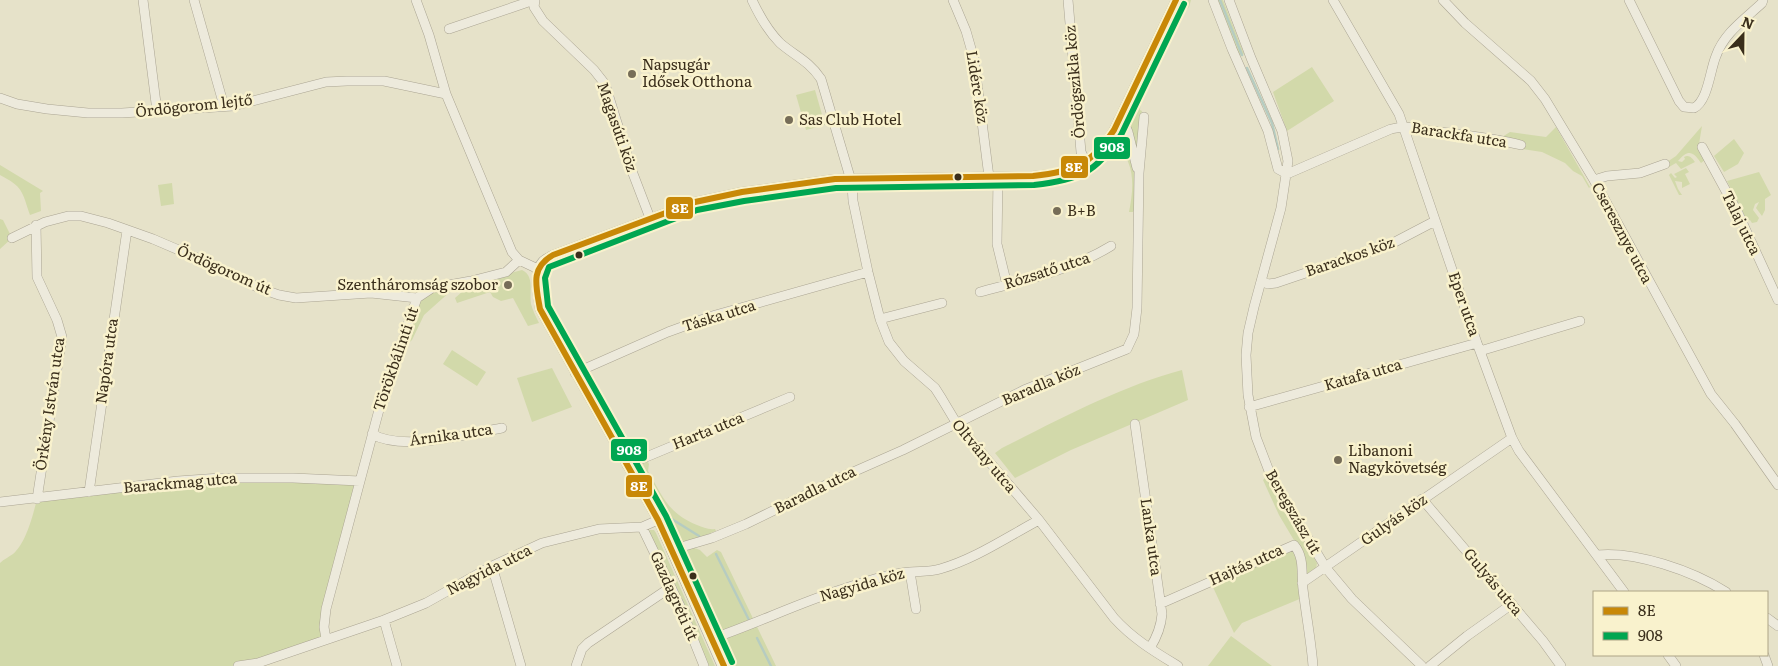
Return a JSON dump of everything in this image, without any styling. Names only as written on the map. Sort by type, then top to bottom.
[{"type":"street","points":[[143,0],[156,111]]},
{"type":"street","points":[[194,0],[224,106]]},
{"type":"street","points":[[416,0],[429,35],[446,94],[512,252],[519,260],[538,269],[543,261],[553,255],[695,202],[719,196],[850,179],[994,177],[1048,175],[1069,171],[1086,162],[1104,145],[1118,121],[1176,0]]},
{"type":"street","points":[[449,29],[535,0]]},
{"type":"street","name":"Magasúti köz","points":[[535,0],[534,7],[543,21],[594,70],[605,84],[632,171],[650,218]]},
{"type":"street","name":"Oltvány utca","points":[[752,0],[779,42],[810,64],[821,79],[850,179],[868,272],[883,331],[896,352],[934,388],[957,424],[1039,520],[1114,618],[1125,630],[1178,666]]},
{"type":"street","name":"Lidérc köz","points":[[953,0],[966,31],[974,59],[994,177],[997,244],[1007,285]]},
{"type":"street","name":"Ördögszikla köz","points":[[1068,0],[1080,152],[1086,162]]},
{"type":"street","points":[[1213,0],[1268,130],[1278,169],[1287,174]]},
{"type":"street","name":"Beregszász út","points":[[1229,0],[1282,131],[1288,161],[1281,208],[1248,333],[1246,355],[1250,408],[1261,454],[1272,479],[1326,568],[1352,599],[1422,666]]},
{"type":"street","name":"Eper utca","points":[[1333,0],[1392,100],[1404,126],[1435,221],[1512,438],[1519,451],[1623,591]]},
{"type":"street","name":"Cseresznye utca","points":[[1443,0],[1465,23],[1531,81],[1540,92],[1594,180],[1711,394],[1735,424],[1778,485]]},
{"type":"street","points":[[1629,0],[1679,101],[1684,107],[1694,108],[1701,103],[1705,95],[1716,54],[1727,35],[1763,0]]},
{"type":"street","points":[[1239,63],[1251,58]]},
{"type":"street","name":"Ördögorom lejtő","points":[[0,98],[17,104],[67,112],[116,113],[224,106],[252,102],[326,82],[370,80],[396,82],[446,94]]},
{"type":"street","points":[[1139,173],[1144,117]]},
{"type":"street","points":[[1118,121],[1125,125],[1128,132],[1139,173]]},
{"type":"street","name":"Barackfa utca","points":[[1287,174],[1391,129],[1404,126],[1430,131],[1494,138],[1521,145]]},
{"type":"street","name":"Talaj utca","points":[[1702,147],[1738,213],[1778,300]]},
{"type":"street","points":[[1594,180],[1607,176],[1640,173],[1665,164]]},
{"type":"street","name":"Baradla köz","points":[[957,424],[1024,390],[1127,349],[1134,334],[1137,308],[1139,173]]},
{"type":"street","name":"Ördögorom út","points":[[12,238],[36,225],[58,218],[75,216],[90,218],[153,239],[259,288],[279,295],[296,298],[371,293],[417,298]]},
{"type":"street","name":"Barackos köz","points":[[1261,281],[1268,284],[1276,284],[1391,244],[1435,221]]},
{"type":"street","name":"Örkény István utca","points":[[36,225],[37,277],[57,320],[62,337],[37,499]]},
{"type":"street","name":"Napóra utca","points":[[89,492],[127,230]]},
{"type":"street","name":"Rózsatő utca","points":[[980,292],[1073,266],[1111,246]]},
{"type":"street","name":"Törökbálinti út","points":[[326,639],[324,627],[326,610],[372,434],[407,323],[417,298],[432,288],[472,281],[506,272],[519,260]]},
{"type":"street","name":"Gazdagréti út","points":[[538,269],[537,285],[540,309],[658,520],[722,665]]},
{"type":"street","name":"Táska utca","points":[[575,373],[668,332],[712,316],[868,272]]},
{"type":"street","points":[[880,320],[942,303]]},
{"type":"street","name":"Katafa utca","points":[[1250,408],[1580,322]]},
{"type":"street","name":"Harta utca","points":[[627,465],[790,397]]},
{"type":"street","name":"Baradla utca","points":[[671,550],[712,538],[746,524],[957,424]]},
{"type":"street","name":"Lanka utca","points":[[1136,424],[1160,604],[1161,624],[1150,648]]},
{"type":"street","name":"Árnika utca","points":[[372,434],[379,438],[410,442],[502,428]]},
{"type":"street","name":"Gulyás köz","points":[[1302,583],[1512,438]]},
{"type":"street","name":"Barackmag utca","points":[[0,502],[178,481],[220,478],[293,478],[360,481]]},
{"type":"street","name":"Gulyás utca","points":[[1422,499],[1543,641],[1561,666]]},
{"type":"street","name":"Nagyida utca","points":[[326,639],[384,620],[426,603],[492,566],[542,543],[599,529],[642,527],[658,520]]},
{"type":"street","name":"Nagyida köz","points":[[711,639],[827,594],[885,576],[930,571],[950,566],[1039,520]]},
{"type":"street","name":"Gazdagréti út","points":[[642,527],[671,587],[704,666]]},
{"type":"street","name":"Hajtás utca","points":[[1160,604],[1291,545],[1298,549],[1302,583]]},
{"type":"street","points":[[1597,555],[1608,554],[1641,558],[1680,570],[1724,591]]},
{"type":"street","points":[[492,566],[521,666]]},
{"type":"street","points":[[910,572],[916,609]]},
{"type":"street","points":[[1302,583],[1313,666]]},
{"type":"street","points":[[576,666],[582,649],[588,643],[671,587]]},
{"type":"street","points":[[1430,666],[1466,636],[1512,604]]},
{"type":"street","points":[[384,620],[397,666]]},
{"type":"street","points":[[238,666],[258,664],[326,639]]},
{"type":"green space","points":[[1183,0],[1191,0],[1189,7],[1184,12],[1162,61],[1153,63]]},
{"type":"green space","points":[[1216,0],[1223,0],[1244,54],[1239,56]]},
{"type":"green space","points":[[1312,67],[1334,101],[1287,131],[1273,92]]},
{"type":"green space","points":[[1141,87],[1145,89],[1144,97],[1141,97],[1140,110],[1142,111],[1139,125],[1137,159],[1127,121]]},
{"type":"green space","points":[[815,90],[825,125],[806,130],[796,95]]},
{"type":"green space","points":[[1702,126],[1698,150],[1705,160],[1701,163],[1693,154],[1688,153],[1678,161],[1682,162],[1685,159],[1684,157],[1689,156],[1695,162],[1681,169],[1676,163],[1669,167],[1667,162],[1676,156]]},
{"type":"green space","points":[[1556,127],[1589,188],[1582,176],[1565,163],[1542,152],[1522,149],[1502,137],[1510,132],[1546,137]]},
{"type":"green space","points":[[1123,128],[1137,182],[1137,204],[1133,212],[1129,212],[1132,193],[1130,166],[1121,151],[1114,144]]},
{"type":"green space","points":[[1734,139],[1744,153],[1738,164],[1724,172],[1714,156]]},
{"type":"green space","points":[[0,165],[43,191],[40,193],[41,211],[30,215],[21,190],[0,175]]},
{"type":"green space","points":[[1686,168],[1689,172],[1685,174],[1690,184],[1682,188],[1682,182],[1675,181],[1682,195],[1679,195],[1669,175],[1671,173],[1675,178],[1677,177],[1674,174]]},
{"type":"green space","points":[[1759,172],[1771,195],[1765,199],[1765,210],[1762,216],[1756,208],[1759,202],[1755,204],[1753,210],[1759,218],[1757,222],[1752,223],[1750,220],[1747,221],[1727,181]]},
{"type":"green space","points":[[172,183],[174,204],[161,206],[158,185]]},
{"type":"green space","points":[[0,219],[3,220],[12,238],[0,249]]},
{"type":"green space","points":[[522,270],[529,276],[531,304],[539,323],[528,326],[513,298],[501,301],[493,297],[490,292],[457,303],[455,298],[471,284]]},
{"type":"green space","points":[[450,287],[452,290],[424,315],[412,340],[405,346],[419,300],[427,294]]},
{"type":"green space","points":[[452,350],[486,372],[477,386],[443,364]]},
{"type":"green space","points":[[552,368],[572,407],[532,422],[517,378]]},
{"type":"green space","points":[[1182,370],[1188,400],[1071,450],[1015,478],[995,453],[1090,404],[1136,385]]},
{"type":"green space","points":[[647,460],[649,464],[648,471],[667,503],[687,520],[706,528],[715,529],[716,531],[687,542],[676,541],[671,538],[638,476],[637,469],[639,464]]},
{"type":"green space","points":[[1266,477],[1317,563],[1316,569],[1307,576],[1295,542],[1279,515],[1263,480]]},
{"type":"green space","points":[[178,481],[360,481],[326,609],[326,639],[238,666],[0,666],[0,563],[13,554],[22,543],[37,499]]},
{"type":"green space","points":[[650,530],[654,530],[656,533],[715,666],[707,666]]},
{"type":"green space","points":[[692,547],[700,550],[707,557],[717,550],[721,552],[776,666],[731,666],[681,557],[685,550]]},
{"type":"green space","points":[[1292,547],[1300,562],[1302,598],[1242,623],[1234,633],[1212,585]]},
{"type":"green space","points":[[1231,636],[1272,666],[1208,666]]},
{"type":"waterway","points":[[1220,0],[1242,55]]},
{"type":"waterway","points":[[1247,68],[1272,123],[1278,149]]},
{"type":"waterway","points":[[591,381],[630,452]]},
{"type":"waterway","points":[[641,473],[651,491]]},
{"type":"waterway","points":[[653,495],[667,516],[699,536]]},
{"type":"waterway","points":[[716,554],[749,620]]},
{"type":"waterway","points":[[757,638],[771,666]]},
{"type":"transit line","name":"8E","points":[[724,666],[658,520],[540,309],[536,278],[541,266],[553,255],[695,202],[742,192],[835,179],[1033,176],[1071,169],[1080,165],[1097,152],[1114,130],[1176,0]]},
{"type":"transit line","name":"908","points":[[732,662],[666,516],[548,306],[545,278],[549,267],[697,210],[744,201],[836,188],[1034,185],[1075,177],[1094,166],[1103,158],[1121,135],[1184,4]]},
{"type":"place","name":"Napsugár Idősek Otthona","points":[[632,74]]},
{"type":"place","name":"Sas Club Hotel","points":[[789,120]]},
{"type":"place","name":"B+B","points":[[1057,211]]},
{"type":"place","name":"Szentháromság szobor","points":[[508,285]]},
{"type":"place","name":"Libanoni Nagykövetség","points":[[1338,460]]}]
